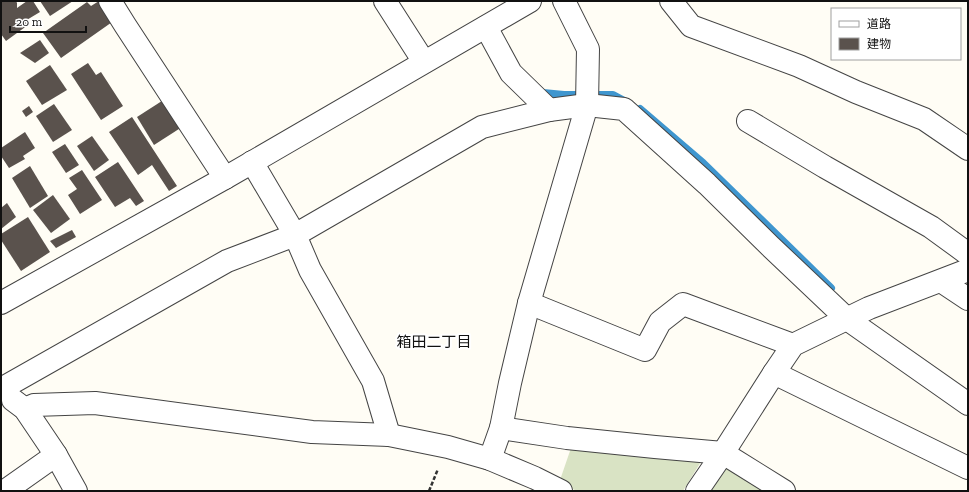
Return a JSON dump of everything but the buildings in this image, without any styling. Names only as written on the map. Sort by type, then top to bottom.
[{"type":"street","points":[[110,1],[225,178]]},
{"type":"street","points":[[385,1],[424,62]]},
{"type":"street","points":[[1,303],[225,178],[530,1]]},
{"type":"street","points":[[490,459],[501,428],[529,303],[587,104],[588,49],[564,1]]},
{"type":"street","points":[[671,1],[691,26],[799,66],[856,92],[924,119],[968,148]]},
{"type":"street","points":[[486,27],[510,73],[549,110]]},
{"type":"street","points":[[76,491],[56,455],[25,410],[1,390],[227,261],[295,235],[482,127],[549,110],[587,104],[624,109],[707,184],[770,246],[848,318],[968,404]]},
{"type":"street","points":[[748,121],[825,167],[931,227],[968,254]]},
{"type":"street","points":[[252,162],[295,235],[310,270],[373,380],[389,436]]},
{"type":"street","points":[[697,491],[793,345],[869,308],[968,270]]},
{"type":"street","points":[[941,281],[968,298]]},
{"type":"street","points":[[529,303],[645,350],[660,322],[683,304],[793,345]]},
{"type":"street","points":[[774,373],[968,468]]},
{"type":"street","points":[[25,410],[34,405],[95,403],[312,432],[389,436],[448,447],[490,459],[533,484],[561,491]]},
{"type":"street","points":[[501,428],[567,438],[723,453],[784,491]]},
{"type":"street","points":[[5,491],[56,455]]},
{"type":"green space","points":[[571,448],[702,460],[683,491],[577,491],[559,483]]},
{"type":"green space","points":[[728,464],[771,491],[704,491]]},
{"type":"waterway","points":[[538,90],[543,93],[564,95],[613,95],[626,102]]},
{"type":"waterway","points":[[640,109],[703,163],[831,288]]},
{"type":"district","name":"箱田二丁目","points":[[434,342]]}]
